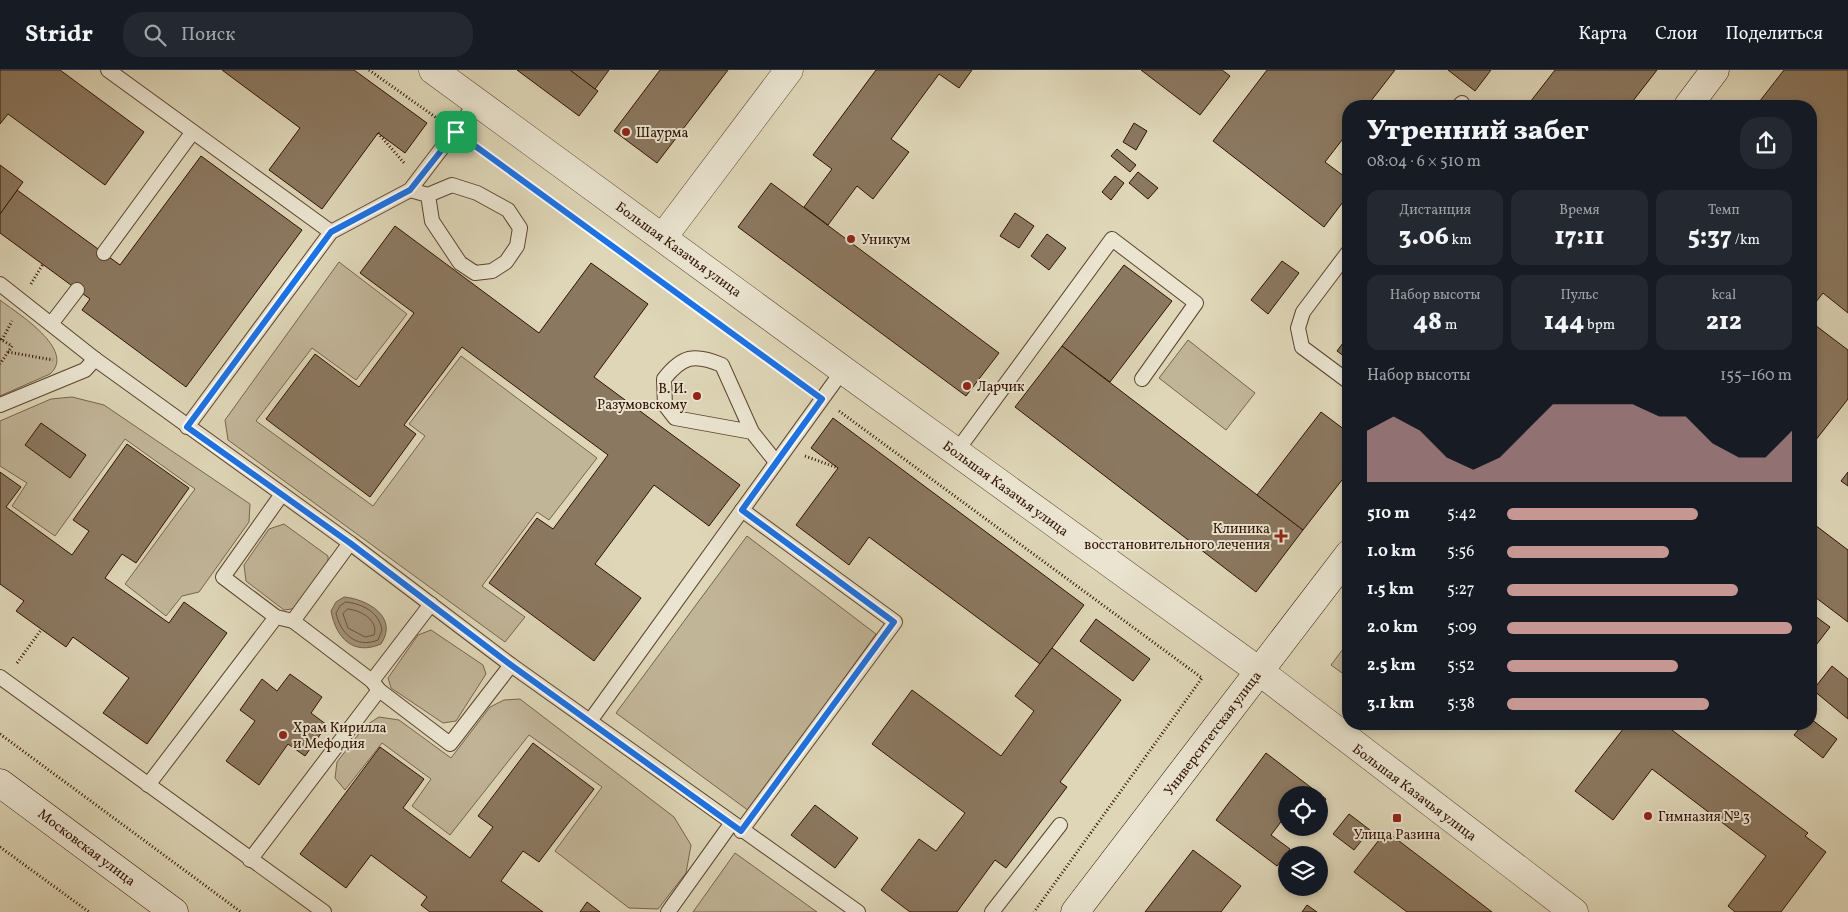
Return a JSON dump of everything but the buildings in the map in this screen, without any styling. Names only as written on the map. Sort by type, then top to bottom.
[{"type":"street","name":"Большая Казачья улица","points":[[433,70],[843,370],[1260,671],[1574,912]]},
{"type":"street","points":[[663,237],[789,70]]},
{"type":"street","points":[[1692,100],[1715,70]]},
{"type":"street","name":"Университетская улица","points":[[1075,912],[1342,563]]},
{"type":"street","name":"Московская улица","points":[[0,783],[174,912]]},
{"type":"lane","points":[[108,70],[192,133],[331,232]]},
{"type":"lane","points":[[187,427],[331,232],[414,185],[477,102]]},
{"type":"lane","points":[[104,253],[192,133]]},
{"type":"lane","points":[[414,185],[428,195],[432,221],[460,263],[475,273],[492,271],[506,262],[517,246],[520,228],[508,210],[477,194],[452,185],[428,195]]},
{"type":"lane","points":[[956,452],[1112,239],[1196,303],[1142,379]]},
{"type":"lane","points":[[1342,260],[1303,312],[1298,328],[1302,347],[1342,377]]},
{"type":"lane","points":[[0,284],[95,359],[350,543],[511,665],[736,827],[858,912]]},
{"type":"lane","points":[[52,324],[77,290]]},
{"type":"lane","points":[[752,432],[675,418],[665,405],[664,379],[674,366],[689,357],[707,358],[722,364],[752,432],[776,462]]},
{"type":"lane","points":[[0,405],[84,370],[95,359]]},
{"type":"lane","points":[[590,721],[843,370]]},
{"type":"lane","points":[[282,494],[223,577],[276,616],[294,621],[450,744],[511,665]]},
{"type":"lane","points":[[668,912],[894,622],[742,510]]},
{"type":"lane","points":[[294,621],[350,543]]},
{"type":"lane","points":[[250,860],[376,685],[431,604]]},
{"type":"lane","points":[[148,785],[276,616]]},
{"type":"lane","points":[[2,678],[324,912]]},
{"type":"lane","points":[[992,912],[1060,825]]},
{"type":"path","points":[[369,70],[1202,678],[1034,912]]},
{"type":"path","points":[[378,133],[414,185]]},
{"type":"path","points":[[0,364],[12,346],[1,339],[13,319]]},
{"type":"path","points":[[8,352],[57,361],[84,370]]},
{"type":"path","points":[[786,448],[838,468]]},
{"type":"path","points":[[2,678],[41,630]]},
{"type":"path","points":[[0,734],[241,912]]},
{"type":"path","points":[[0,847],[89,912]]},
{"type":"shaded area","points":[[339,262],[407,314],[356,380],[312,348],[256,421],[373,506],[425,436],[409,424],[461,356],[597,458],[549,520],[537,512],[482,586],[525,617],[505,642],[228,440],[225,420]]},
{"type":"shaded area","points":[[0,300],[42,333],[51,343],[56,354],[56,364],[50,374],[0,396]]},
{"type":"shaded area","points":[[1188,340],[1255,393],[1226,430],[1159,378]]},
{"type":"shaded area","points":[[72,397],[104,405],[250,504],[249,522],[199,592],[182,596],[166,616],[125,584],[195,489],[125,439],[55,536],[12,506],[27,483],[0,466],[0,421],[51,399]]},
{"type":"shaded area","points":[[284,524],[328,556],[328,568],[299,608],[284,610],[246,581],[244,565],[269,529]]},
{"type":"shaded area","points":[[747,536],[876,634],[749,811],[616,713]]},
{"type":"shaded area","points":[[431,630],[483,665],[486,674],[456,721],[443,723],[391,688],[388,678],[418,635]]},
{"type":"shaded area","points":[[1342,650],[1342,673],[1331,665]]},
{"type":"shaded area","points":[[520,699],[674,817],[691,845],[686,873],[658,909],[629,908],[555,851],[602,787],[529,735],[450,835],[412,806],[431,779],[382,743],[345,790],[335,778],[337,762],[365,726],[379,717],[399,720],[451,758],[490,707],[504,700]]},
{"type":"shaded area","points":[[735,853],[817,912],[693,912]]},
{"type":"water","points":[[344,597],[362,601],[378,611],[386,626],[386,634],[381,644],[362,648],[347,642],[342,636],[333,621],[331,611],[336,602]]},
{"type":"place","name":"Шаурма","points":[[626,132]]},
{"type":"place","name":"Уникум","points":[[851,239]]},
{"type":"place","name":"Ларчик","points":[[967,386]]},
{"type":"place","name":"В. И. Разумовскому","points":[[697,396]]},
{"type":"place","name":"Клиника восстановительного лечения","points":[[1281,536]]},
{"type":"place","name":"Храм Кирилла и Мефодия","points":[[283,735]]},
{"type":"place","name":"Гимназия № 3","points":[[1648,816]]},
{"type":"place","name":"Улица Разина","points":[[1397,818]]},
{"type":"route","points":[[456,132],[822,399],[742,510],[894,622],[741,831],[511,665],[350,543],[187,427],[331,232],[410,190],[456,132]]}]
